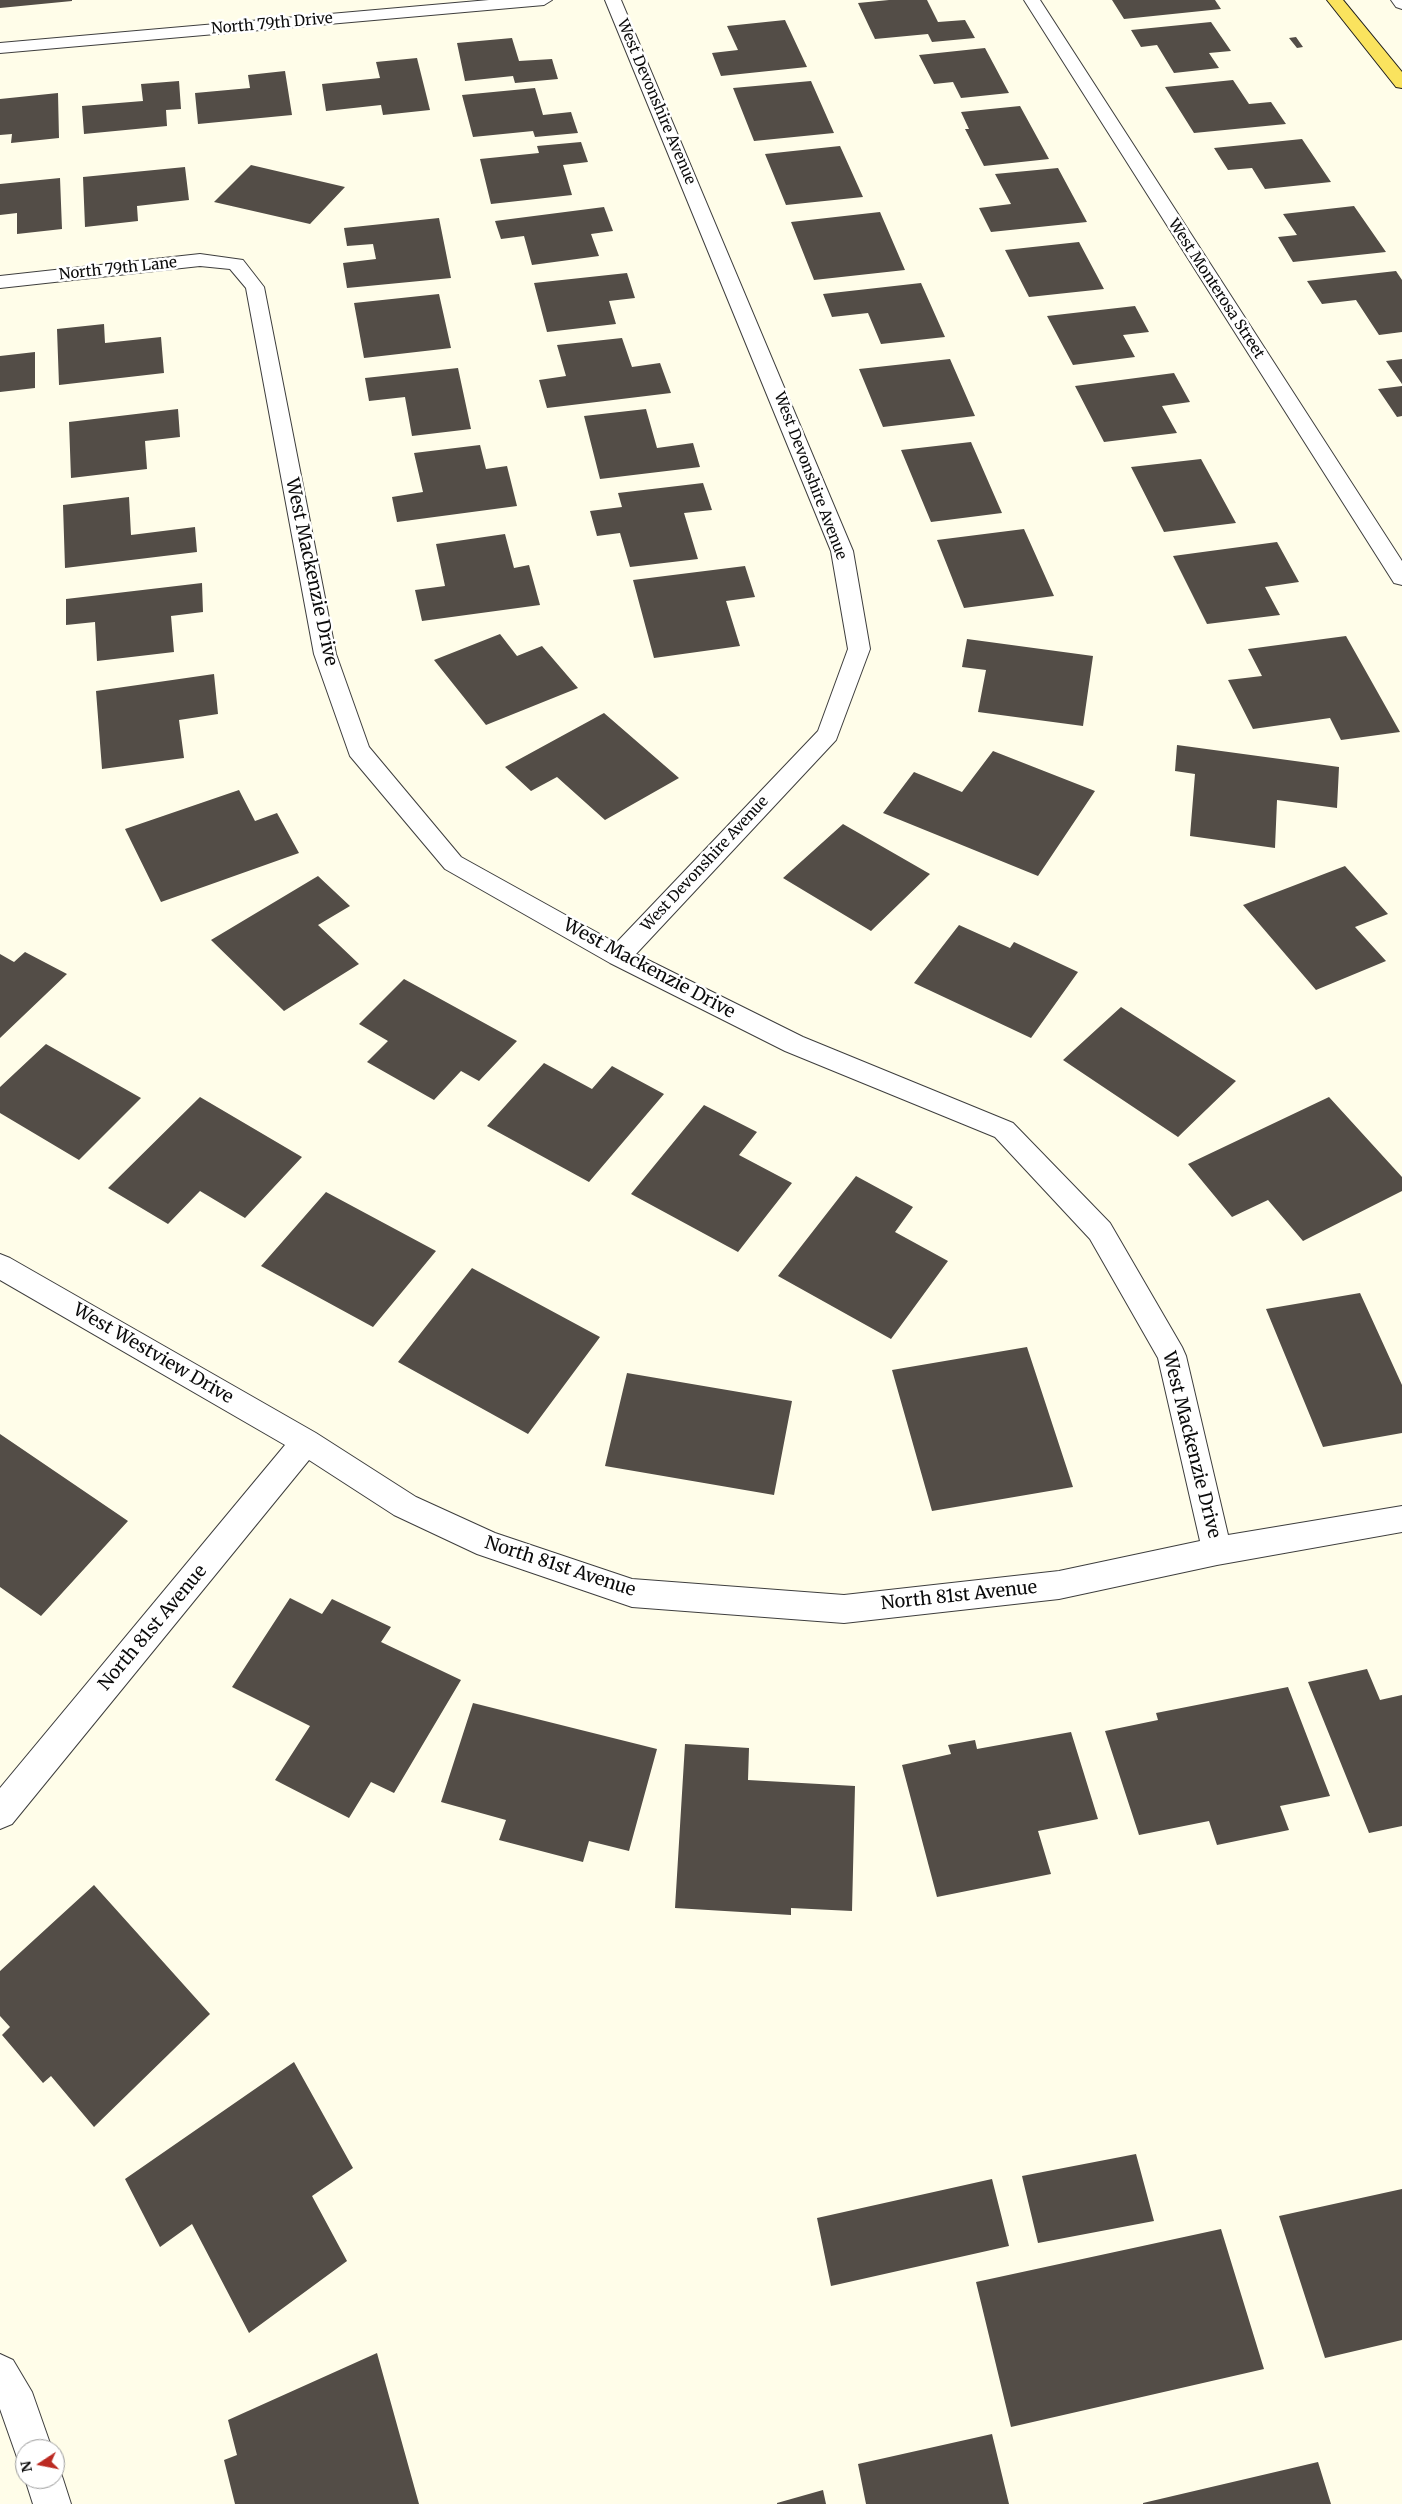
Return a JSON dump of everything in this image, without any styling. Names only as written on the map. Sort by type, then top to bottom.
[{"type":"main road","points":[[1335,0],[1402,83]]},
{"type":"street","name":"North 79th Drive","points":[[0,48],[544,0]]},
{"type":"street","name":"West Devonshire Avenue","points":[[613,0],[842,551],[859,649],[828,734],[619,956]]},
{"type":"street","name":"West Monterosa Street","points":[[1032,0],[1402,578]]},
{"type":"street","points":[[1398,0],[1402,4]]},
{"type":"street","name":"North 79th Lane","points":[[0,282],[200,260],[236,264]]},
{"type":"street","name":"West Mackenzie Drive","points":[[236,264],[256,287],[325,654],[358,750],[453,863],[619,956],[794,1044],[1004,1130],[1100,1231],[1172,1356],[1217,1552]]},
{"type":"street","name":"West Westview Drive","points":[[0,1266],[306,1442]]},
{"type":"street","name":"North 81st Avenue","points":[[0,1813],[306,1442],[404,1506],[488,1544],[632,1593],[844,1609],[1059,1585],[1217,1552],[1402,1519]]},
{"type":"street","points":[[0,2373],[19,2405],[31,2439]]},
{"type":"street","points":[[47,2489],[52,2504]]},
{"type":"building","points":[[0,0],[72,0],[72,1],[0,8]]},
{"type":"building","points":[[889,0],[927,0],[938,22],[965,20],[975,38],[932,42],[928,34],[875,39],[858,3]]},
{"type":"building","points":[[1112,0],[1215,0],[1221,9],[1124,19]]},
{"type":"building","points":[[785,20],[807,67],[721,76],[712,53],[738,50],[727,26]]},
{"type":"building","points":[[1211,22],[1231,51],[1209,53],[1219,68],[1174,73],[1157,45],[1141,47],[1131,30]]},
{"type":"building","points":[[1296,37],[1303,47],[1297,48],[1289,38]]},
{"type":"building","points":[[512,38],[519,61],[552,59],[558,79],[515,83],[513,76],[465,81],[457,43]]},
{"type":"building","points":[[985,48],[1009,93],[961,98],[953,82],[934,84],[919,55]]},
{"type":"building","points":[[417,58],[430,110],[383,115],[381,105],[326,111],[322,84],[380,78],[376,62]]},
{"type":"building","points":[[285,71],[292,115],[198,124],[195,93],[250,88],[248,75]]},
{"type":"building","points":[[1233,80],[1249,104],[1271,102],[1286,124],[1194,133],[1165,87]]},
{"type":"building","points":[[179,81],[181,109],[166,110],[167,126],[84,134],[82,106],[143,101],[141,84]]},
{"type":"building","points":[[811,81],[834,133],[754,141],[733,88]]},
{"type":"building","points":[[535,88],[543,115],[571,112],[578,133],[535,137],[533,131],[473,137],[462,95]]},
{"type":"building","points":[[58,93],[59,138],[11,143],[12,134],[0,135],[0,99]]},
{"type":"building","points":[[1020,106],[1049,159],[984,166],[965,129],[969,129],[961,112]]},
{"type":"building","points":[[1302,139],[1331,182],[1265,189],[1252,168],[1228,170],[1214,148]]},
{"type":"building","points":[[581,142],[588,162],[563,165],[572,195],[491,204],[480,159],[539,153],[537,146]]},
{"type":"building","points":[[840,146],[863,197],[786,205],[765,154]]},
{"type":"building","points":[[251,165],[345,187],[310,224],[214,202]]},
{"type":"building","points":[[185,167],[189,200],[137,206],[138,221],[85,227],[83,177]]},
{"type":"building","points":[[1058,168],[1087,222],[991,232],[979,208],[1011,204],[995,174]]},
{"type":"building","points":[[60,178],[62,229],[17,234],[17,213],[0,215],[0,184]]},
{"type":"building","points":[[1354,206],[1386,252],[1293,262],[1278,237],[1297,235],[1283,214]]},
{"type":"building","points":[[604,207],[613,231],[591,234],[599,256],[532,265],[524,236],[501,239],[495,221]]},
{"type":"building","points":[[880,212],[905,270],[814,280],[791,222]]},
{"type":"building","points":[[439,218],[451,278],[347,288],[343,263],[376,259],[373,244],[347,246],[344,228]]},
{"type":"building","points":[[1079,242],[1104,289],[1029,297],[1005,250]]},
{"type":"building","points":[[1396,271],[1402,280],[1402,332],[1379,335],[1356,300],[1322,304],[1307,281]]},
{"type":"building","points":[[627,273],[635,298],[609,301],[616,324],[547,332],[534,283]]},
{"type":"building","points":[[921,283],[945,337],[881,344],[868,313],[832,317],[823,294]]},
{"type":"building","points":[[439,294],[451,348],[364,358],[354,303]]},
{"type":"building","points":[[1135,306],[1149,332],[1123,335],[1135,357],[1073,365],[1047,316]]},
{"type":"building","points":[[104,324],[105,343],[161,337],[164,373],[59,385],[57,329]]},
{"type":"building","points":[[622,338],[632,367],[660,363],[671,393],[547,408],[539,380],[566,376],[557,345]]},
{"type":"building","points":[[35,352],[35,388],[0,392],[0,356]]},
{"type":"building","points":[[950,359],[975,416],[883,427],[859,369]]},
{"type":"building","points":[[1402,359],[1402,384],[1386,361]]},
{"type":"building","points":[[458,368],[471,429],[412,436],[405,397],[369,401],[365,378]]},
{"type":"building","points":[[1174,373],[1190,402],[1162,406],[1177,433],[1104,442],[1075,386]]},
{"type":"building","points":[[1402,386],[1402,416],[1397,417],[1378,389]]},
{"type":"building","points":[[178,409],[180,437],[145,441],[147,469],[71,478],[69,422]]},
{"type":"building","points":[[646,409],[657,448],[693,443],[700,467],[600,479],[584,416]]},
{"type":"building","points":[[971,442],[1002,513],[931,522],[901,450]]},
{"type":"building","points":[[480,445],[486,469],[507,466],[517,506],[397,522],[392,497],[423,492],[414,453]]},
{"type":"building","points":[[1201,459],[1236,523],[1164,532],[1131,467]]},
{"type":"building","points":[[703,483],[712,510],[684,513],[698,559],[630,567],[620,533],[597,536],[590,511],[622,507],[618,493]]},
{"type":"building","points":[[129,497],[131,535],[195,527],[197,552],[65,568],[63,505]]},
{"type":"building","points":[[1024,529],[1054,596],[964,608],[937,540]]},
{"type":"building","points":[[505,534],[514,568],[529,565],[540,605],[422,621],[415,590],[445,586],[436,544]]},
{"type":"building","points":[[1277,542],[1299,582],[1265,587],[1280,615],[1207,624],[1173,556]]},
{"type":"building","points":[[745,566],[755,597],[726,601],[740,646],[654,658],[633,580]]},
{"type":"building","points":[[202,583],[203,612],[171,616],[174,652],[97,661],[95,622],[66,625],[66,599]]},
{"type":"building","points":[[500,634],[517,656],[542,646],[578,688],[486,725],[434,660]]},
{"type":"building","points":[[1346,636],[1400,732],[1341,740],[1330,718],[1253,729],[1228,680],[1262,676],[1248,649]]},
{"type":"building","points":[[967,639],[1093,656],[1083,726],[978,712],[986,670],[962,667]]},
{"type":"building","points":[[214,674],[218,714],[179,720],[184,758],[102,769],[96,691]]},
{"type":"building","points":[[604,713],[679,778],[605,820],[557,777],[531,791],[505,767]]},
{"type":"building","points":[[1177,745],[1339,767],[1337,808],[1277,800],[1275,848],[1190,836],[1195,774],[1175,771]]},
{"type":"building","points":[[993,751],[1095,791],[1038,876],[883,813],[914,772],[962,792]]},
{"type":"building","points":[[239,790],[255,821],[277,813],[299,853],[161,902],[125,829]]},
{"type":"building","points":[[843,824],[930,874],[871,931],[783,878]]},
{"type":"building","points":[[1345,866],[1388,914],[1355,927],[1386,961],[1316,990],[1243,905]]},
{"type":"building","points":[[318,876],[350,906],[318,925],[359,964],[284,1011],[211,940]]},
{"type":"building","points":[[959,925],[1010,948],[1014,942],[1078,972],[1031,1038],[914,983]]},
{"type":"building","points":[[25,952],[67,974],[0,1038],[0,954],[14,962]]},
{"type":"building","points":[[404,979],[517,1041],[479,1081],[461,1071],[434,1100],[367,1062],[388,1041],[359,1024]]},
{"type":"building","points":[[1121,1007],[1236,1081],[1178,1137],[1063,1060]]},
{"type":"building","points":[[46,1044],[141,1098],[79,1160],[0,1113],[0,1087]]},
{"type":"building","points":[[544,1063],[592,1089],[612,1066],[664,1094],[589,1182],[487,1126]]},
{"type":"building","points":[[200,1097],[302,1157],[245,1218],[200,1191],[168,1224],[108,1188]]},
{"type":"building","points":[[1329,1097],[1402,1177],[1402,1191],[1303,1241],[1268,1200],[1232,1217],[1188,1164]]},
{"type":"building","points":[[704,1105],[757,1132],[739,1155],[792,1183],[738,1252],[631,1194]]},
{"type":"building","points":[[856,1176],[913,1207],[895,1232],[948,1261],[891,1339],[778,1276]]},
{"type":"building","points":[[326,1192],[436,1251],[373,1327],[261,1266]]},
{"type":"building","points":[[472,1268],[600,1337],[528,1434],[398,1362]]},
{"type":"building","points":[[1360,1293],[1402,1385],[1402,1433],[1323,1447],[1266,1309]]},
{"type":"building","points":[[1027,1347],[1073,1487],[932,1511],[892,1370]]},
{"type":"building","points":[[627,1373],[792,1401],[774,1495],[605,1466]]},
{"type":"building","points":[[0,1434],[128,1521],[41,1616],[0,1587]]},
{"type":"building","points":[[290,1598],[322,1614],[332,1599],[391,1627],[381,1642],[461,1680],[394,1793],[371,1782],[349,1818],[275,1780],[310,1726],[232,1687]]},
{"type":"building","points":[[1367,1669],[1380,1700],[1402,1695],[1402,1826],[1369,1833],[1308,1682]]},
{"type":"building","points":[[1288,1687],[1330,1796],[1280,1806],[1289,1830],[1217,1845],[1209,1821],[1139,1835],[1105,1731],[1158,1720],[1156,1713]]},
{"type":"building","points":[[473,1703],[657,1749],[629,1851],[589,1841],[583,1862],[499,1840],[506,1820],[441,1802]]},
{"type":"building","points":[[1071,1732],[1098,1819],[1038,1831],[1051,1874],[937,1897],[902,1765],[951,1754],[948,1745],[975,1740],[977,1749]]},
{"type":"building","points":[[685,1744],[749,1748],[748,1780],[855,1786],[852,1911],[791,1908],[791,1915],[675,1908]]},
{"type":"building","points":[[94,1885],[210,2014],[94,2127],[51,2076],[43,2083],[2,2035],[10,2027],[0,2016],[0,1971]]},
{"type":"building","points":[[294,2062],[353,2168],[312,2196],[347,2261],[249,2333],[192,2224],[160,2247],[125,2179]]},
{"type":"building","points":[[1136,2154],[1154,2221],[1038,2243],[1022,2176]]},
{"type":"building","points":[[992,2179],[1009,2246],[831,2286],[817,2218]]},
{"type":"building","points":[[1402,2189],[1402,2340],[1325,2358],[1279,2216]]},
{"type":"building","points":[[1221,2229],[1264,2369],[1011,2427],[976,2282]]},
{"type":"building","points":[[377,2353],[419,2504],[235,2504],[224,2460],[237,2455],[228,2420]]},
{"type":"building","points":[[992,2434],[1009,2504],[866,2504],[858,2464]]},
{"type":"building","points":[[1318,2462],[1331,2504],[1143,2504],[1143,2503]]},
{"type":"building","points":[[823,2490],[826,2504],[777,2504],[777,2503]]}]
